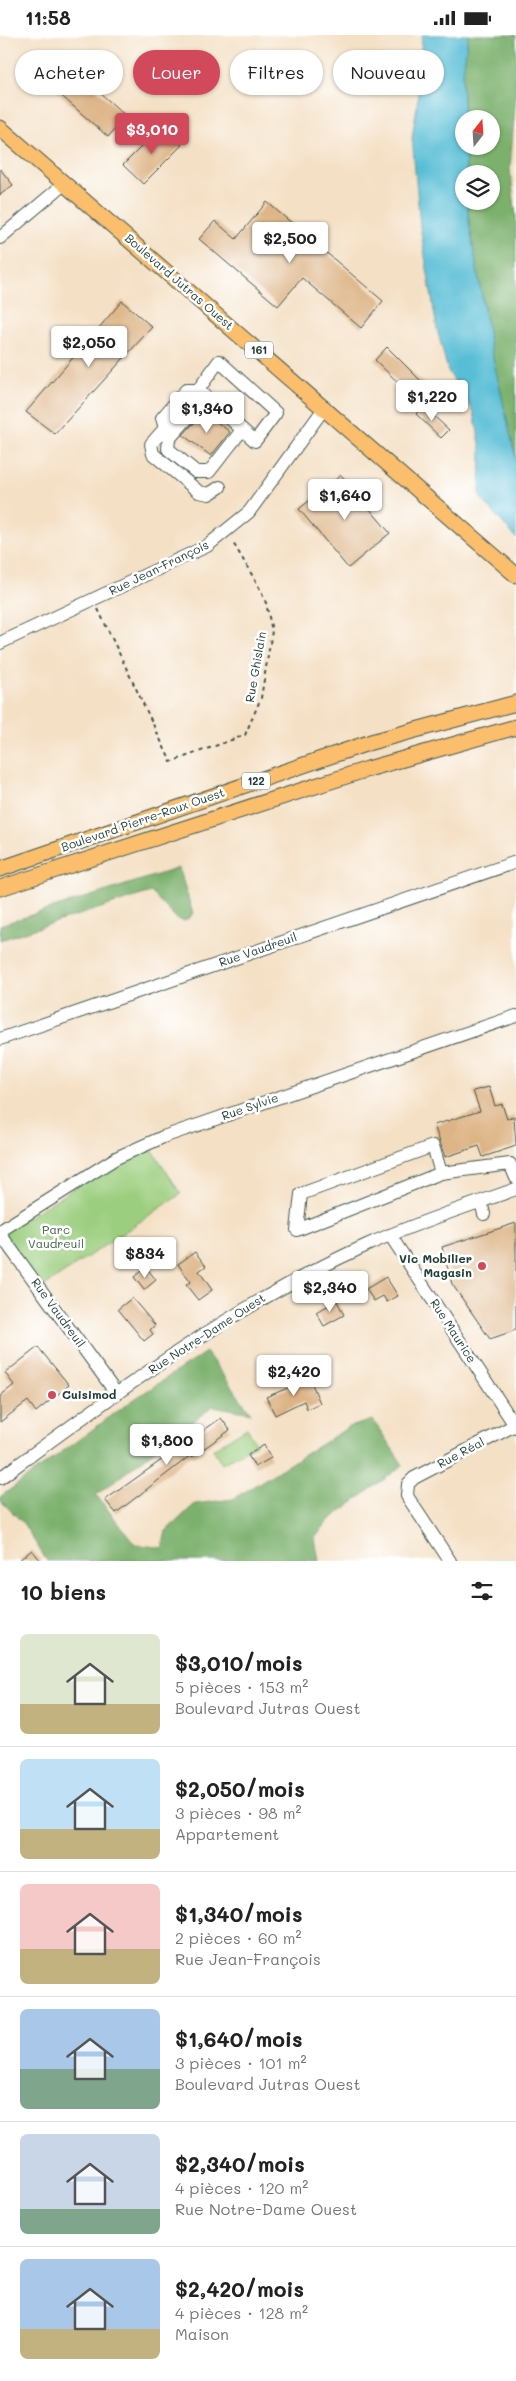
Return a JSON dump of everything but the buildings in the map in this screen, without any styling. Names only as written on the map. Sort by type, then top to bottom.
[{"type":"main road","name":"Boulevard Jutras Ouest","points":[[0,128],[325,407],[516,575]]},
{"type":"main road","name":"Boulevard Pierre-Roux Ouest","points":[[0,869],[371,742],[516,703]]},
{"type":"main road","name":"Boulevard Pierre-Roux Ouest","points":[[0,889],[368,769],[516,727]]},
{"type":"street","points":[[0,238],[64,183]]},
{"type":"street","points":[[201,395],[255,441],[276,413],[218,361],[201,395],[169,439],[168,449],[196,472],[209,472],[242,430]]},
{"type":"street","points":[[201,395],[165,428],[152,444],[153,453],[200,493],[209,494],[220,487]]},
{"type":"street","name":"Rue Jean-François","points":[[0,643],[207,546],[249,512],[325,407]]},
{"type":"street","name":"Rue Vaudreuil","points":[[0,1039],[516,862]]},
{"type":"street","name":"Rue Sylvie","points":[[0,1232],[116,1158],[163,1137],[516,1016]]},
{"type":"street","points":[[441,1173],[433,1146],[302,1194],[297,1230],[441,1173],[510,1164],[516,1178]]},
{"type":"street","name":"Rue Notre-Dame Ouest","points":[[0,1478],[116,1393],[195,1339],[292,1281],[390,1235],[482,1208],[516,1189]]},
{"type":"street","name":"Rue Vaudreuil","points":[[0,1232],[116,1393]]},
{"type":"street","name":"Rue Maurice","points":[[390,1235],[515,1426]]},
{"type":"street","name":"Rue Réal","points":[[450,1561],[407,1496],[408,1484],[414,1478],[515,1426]]},
{"type":"path","name":"Rue Ghislain","points":[[93,600],[171,762],[245,735],[261,699],[272,631],[266,603],[258,585],[226,531]]},
{"type":"green space","points":[[468,35],[516,35],[516,95],[510,169],[516,217],[516,459],[491,349],[468,210],[500,210],[500,165],[466,165],[465,155],[500,155],[500,110],[463,110],[462,82]]},
{"type":"green space","points":[[179,868],[193,914],[185,921],[177,919],[151,892],[0,940],[0,925]]},
{"type":"green space","name":"Parc Vaudreuil","points":[[148,1143],[181,1194],[40,1289],[0,1234]]},
{"type":"green space","points":[[206,1352],[251,1413],[213,1406],[96,1495],[135,1544],[162,1548],[166,1531],[195,1504],[233,1499],[349,1427],[373,1420],[403,1465],[328,1521],[315,1538],[319,1561],[47,1561],[23,1523],[0,1500],[0,1497],[133,1400]]},
{"type":"green space","points":[[247,1428],[256,1444],[222,1464],[213,1449]]},
{"type":"water","points":[[422,35],[468,35],[462,82],[463,110],[455,110],[455,155],[465,155],[466,165],[455,165],[455,210],[468,210],[491,349],[516,459],[516,538],[480,497],[481,449],[474,412],[448,371],[437,329],[420,226],[412,137],[418,95],[444,95],[444,50],[421,50]]},
{"type":"place","name":"Vic Mobilier Magasin","points":[[482,1266]]},
{"type":"place","name":"Cuisimod","points":[[52,1395]]}]
